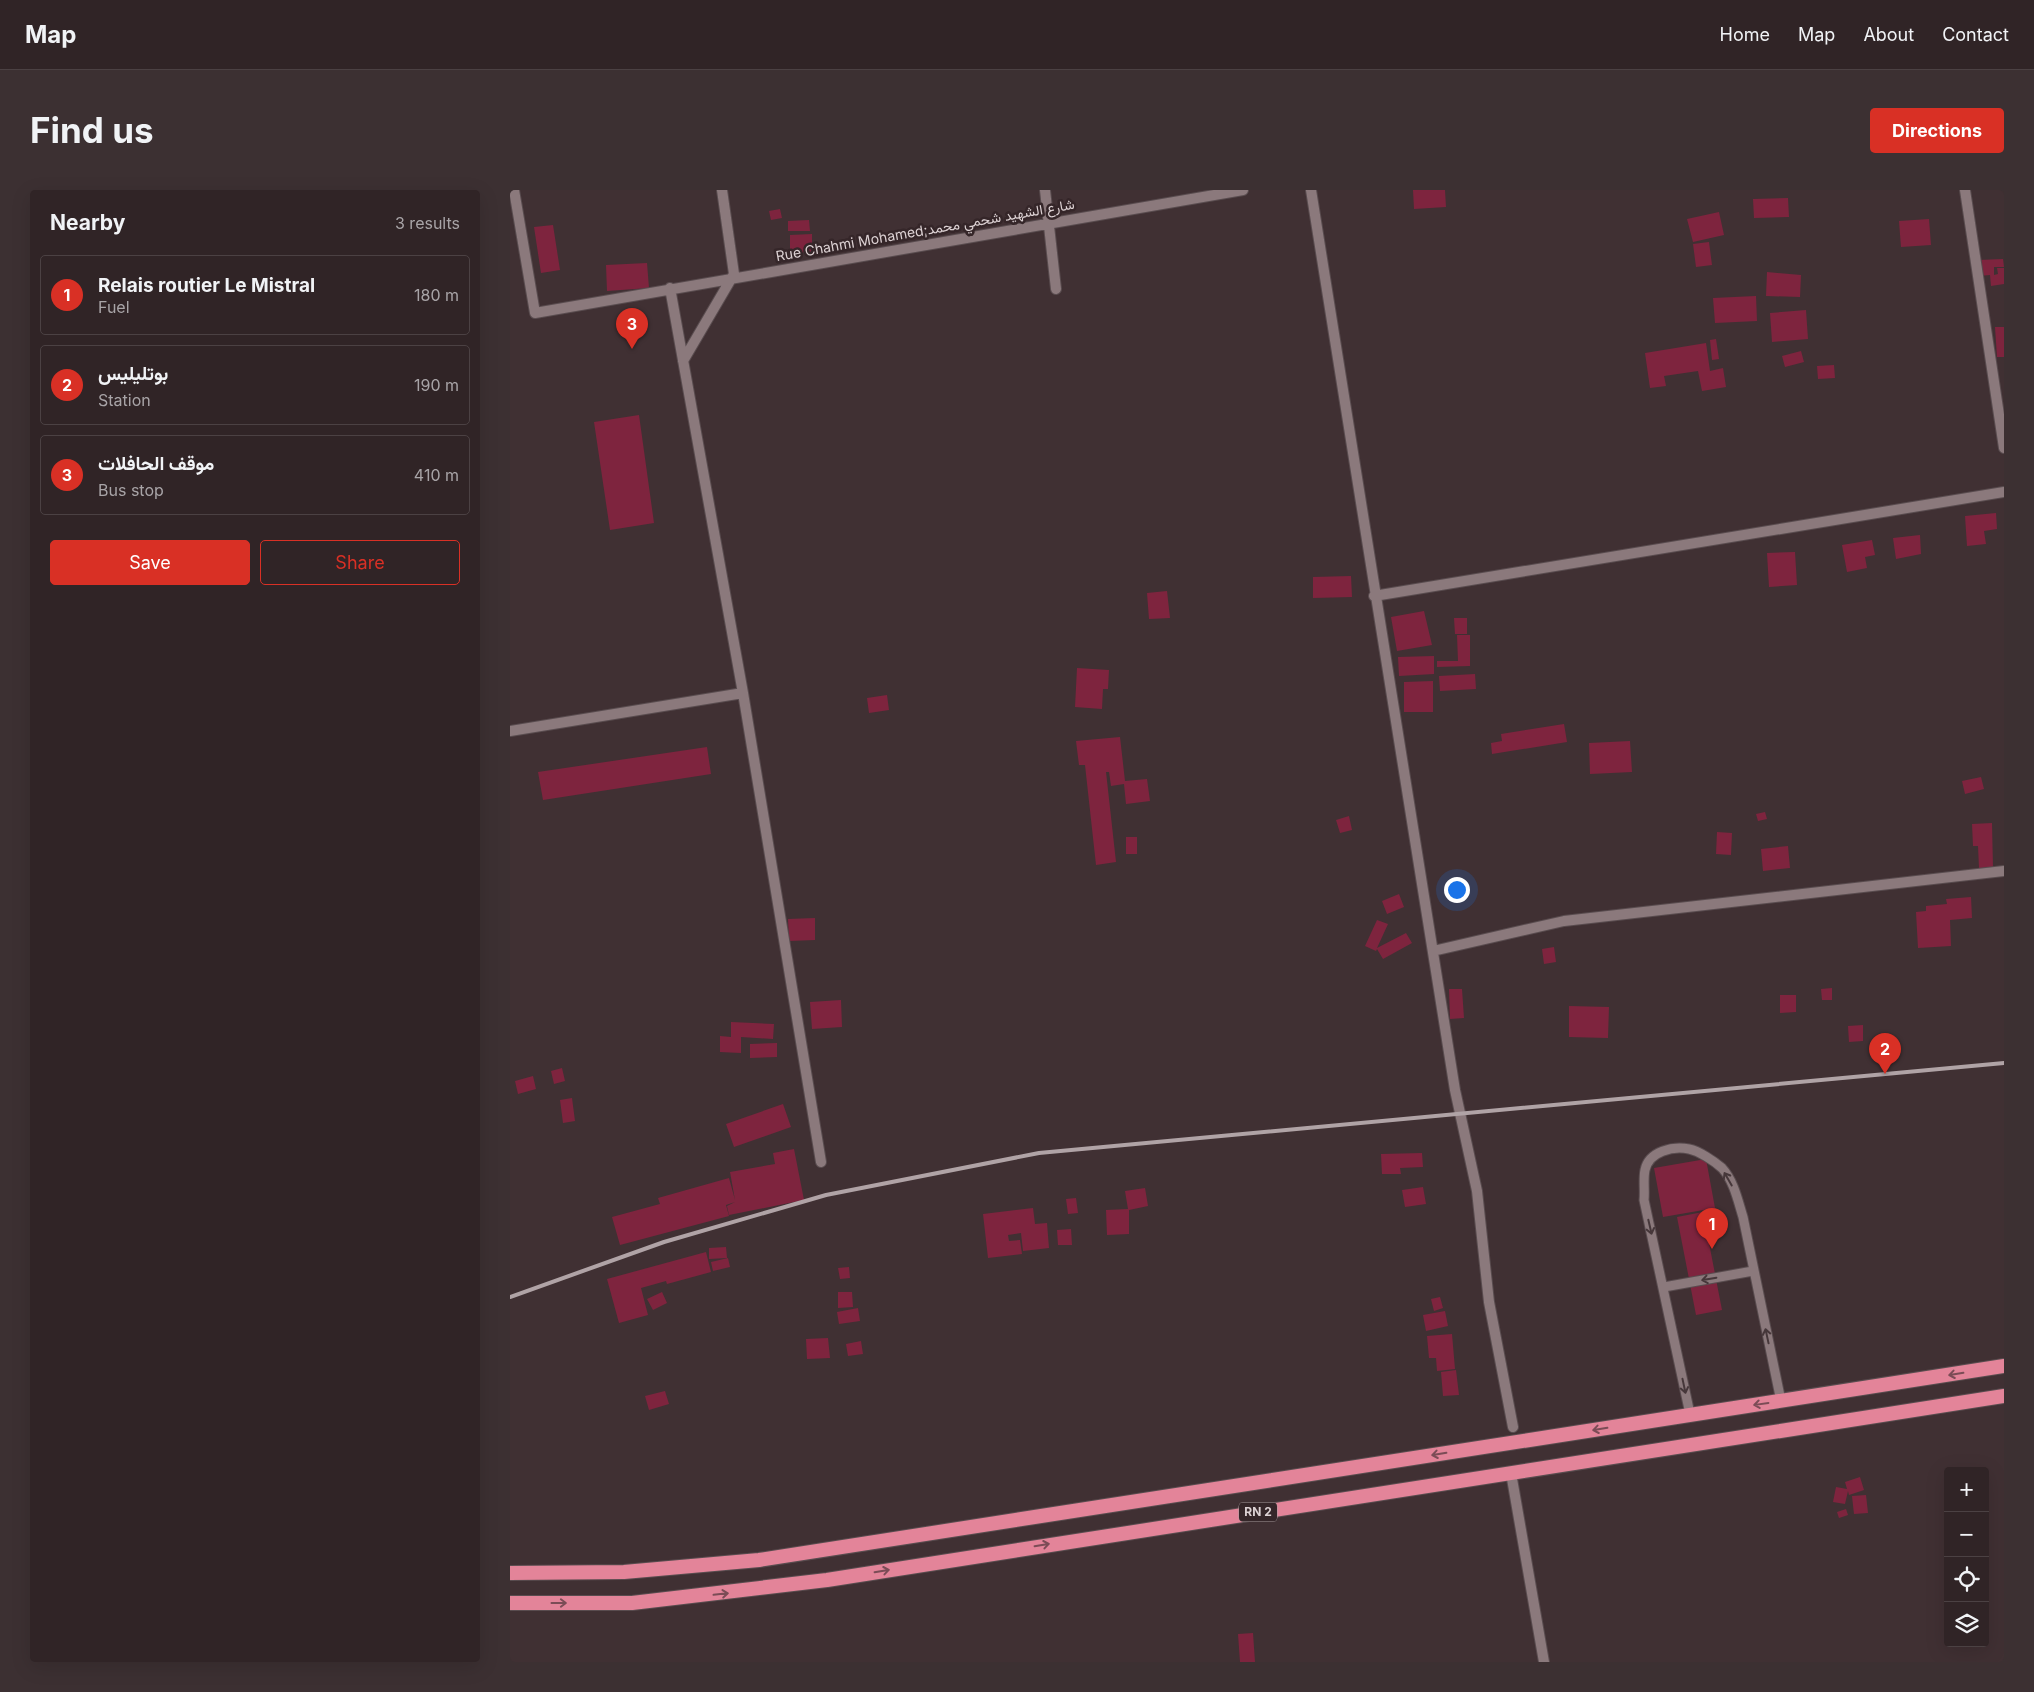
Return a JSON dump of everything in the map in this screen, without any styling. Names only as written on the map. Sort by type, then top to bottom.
[{"type":"highway","name":"RN 2","points":[[510,1573],[624,1572],[758,1560],[2004,1366]]},
{"type":"highway","name":"RN 2","points":[[510,1603],[632,1602],[733,1593],[827,1580],[2004,1396]]},
{"type":"street","name":"Rue Chahmi Mohamed;شارع الشهيد شحمي محمد","points":[[514,190],[535,312],[1243,190]]},
{"type":"street","points":[[683,361],[734,274],[722,190]]},
{"type":"street","points":[[1044,190],[1050,222],[1056,289]]},
{"type":"street","points":[[1311,190],[1374,596],[1455,1090],[1478,1191],[1489,1302],[1513,1427]]},
{"type":"street","points":[[1964,190],[2004,448]]},
{"type":"street","points":[[670,288],[743,693],[821,1162]]},
{"type":"street","points":[[1374,596],[2004,492]]},
{"type":"street","points":[[510,731],[743,693]]},
{"type":"street","points":[[1432,951],[1564,921],[2004,871]]},
{"type":"street","points":[[1511,1472],[1544,1662]]},
{"type":"lane","points":[[1690,1414],[1644,1200],[1645,1168],[1654,1155],[1668,1149],[1690,1149],[1708,1158],[1722,1169],[1735,1191],[1743,1217],[1781,1401]]},
{"type":"lane","points":[[1664,1287],[1753,1271]]},
{"type":"building","points":[[1413,190],[1445,190],[1446,207],[1414,209]]},
{"type":"building","points":[[1788,198],[1789,217],[1754,218],[1753,199]]},
{"type":"building","points":[[780,209],[782,218],[771,220],[769,211]]},
{"type":"building","points":[[1719,212],[1724,235],[1693,242],[1687,219]]},
{"type":"building","points":[[1929,219],[1931,245],[1901,247],[1899,221]]},
{"type":"building","points":[[809,220],[810,231],[788,231],[788,221]]},
{"type":"building","points":[[553,225],[560,270],[541,273],[534,227]]},
{"type":"building","points":[[812,234],[812,252],[790,253],[790,235]]},
{"type":"building","points":[[1709,242],[1712,265],[1696,267],[1693,244]]},
{"type":"building","points":[[2003,259],[2004,267],[1994,267],[1994,275],[1998,274],[1997,268],[2004,268],[2004,284],[1991,286],[1990,275],[1979,276],[1978,260]]},
{"type":"building","points":[[647,263],[649,288],[607,291],[606,265]]},
{"type":"building","points":[[1767,272],[1801,275],[1800,297],[1766,296]]},
{"type":"building","points":[[1756,296],[1757,321],[1715,323],[1713,298]]},
{"type":"building","points":[[1806,310],[1808,339],[1772,342],[1770,313]]},
{"type":"building","points":[[1995,327],[2004,327],[2004,357],[1997,357]]},
{"type":"building","points":[[1716,339],[1719,359],[1712,360],[1710,340]]},
{"type":"building","points":[[1706,343],[1710,371],[1723,368],[1726,387],[1702,391],[1698,371],[1664,376],[1666,386],[1650,388],[1645,353]]},
{"type":"building","points":[[1801,351],[1804,362],[1785,367],[1782,356]]},
{"type":"building","points":[[1834,365],[1835,378],[1818,379],[1817,366]]},
{"type":"building","points":[[639,415],[654,523],[610,530],[594,422]]},
{"type":"building","points":[[1996,513],[1997,529],[1984,531],[1986,544],[1967,546],[1965,516]]},
{"type":"building","points":[[1920,535],[1921,554],[1896,559],[1893,538]]},
{"type":"building","points":[[1872,540],[1875,555],[1865,557],[1867,568],[1847,572],[1842,545]]},
{"type":"building","points":[[1795,552],[1797,585],[1769,587],[1767,553]]},
{"type":"building","points":[[1351,576],[1352,597],[1313,598],[1313,577]]},
{"type":"building","points":[[1167,591],[1170,618],[1149,619],[1147,593]]},
{"type":"building","points":[[1424,611],[1432,645],[1397,651],[1391,617]]},
{"type":"building","points":[[1454,618],[1467,618],[1467,634],[1455,634]]},
{"type":"building","points":[[1457,635],[1470,635],[1470,666],[1437,667],[1437,661],[1458,661]]},
{"type":"building","points":[[1434,656],[1434,674],[1399,676],[1398,657]]},
{"type":"building","points":[[1077,668],[1109,670],[1108,689],[1103,689],[1102,709],[1075,707]]},
{"type":"building","points":[[1475,674],[1476,689],[1440,691],[1439,676]]},
{"type":"building","points":[[1433,681],[1433,712],[1404,712],[1404,682]]},
{"type":"building","points":[[887,695],[889,710],[869,713],[867,698]]},
{"type":"building","points":[[1564,724],[1567,742],[1492,754],[1491,743],[1502,741],[1501,734]]},
{"type":"building","points":[[1120,737],[1125,781],[1147,779],[1150,801],[1126,804],[1124,784],[1111,786],[1109,772],[1106,772],[1116,862],[1096,865],[1085,765],[1079,765],[1076,741]]},
{"type":"building","points":[[1630,741],[1632,772],[1590,774],[1589,743]]},
{"type":"building","points":[[707,747],[711,774],[543,800],[538,772]]},
{"type":"building","points":[[1981,777],[1984,789],[1965,794],[1962,781]]},
{"type":"building","points":[[1765,812],[1767,819],[1758,821],[1756,814]]},
{"type":"building","points":[[1349,816],[1352,830],[1340,833],[1336,820]]},
{"type":"building","points":[[1992,823],[1993,868],[1979,868],[1978,846],[1973,846],[1972,824]]},
{"type":"building","points":[[1717,832],[1732,833],[1731,855],[1716,854]]},
{"type":"building","points":[[1126,837],[1137,837],[1137,854],[1126,854]]},
{"type":"building","points":[[1788,846],[1790,868],[1763,871],[1761,849]]},
{"type":"building","points":[[1399,894],[1404,907],[1387,914],[1382,901]]},
{"type":"building","points":[[1971,897],[1972,918],[1950,920],[1951,946],[1918,948],[1916,912],[1926,911],[1926,906],[1947,904],[1946,899]]},
{"type":"building","points":[[815,918],[815,940],[789,941],[788,919]]},
{"type":"building","points":[[1377,920],[1388,924],[1377,948],[1406,933],[1412,943],[1383,959],[1377,949],[1376,951],[1365,946]]},
{"type":"building","points":[[1554,947],[1556,962],[1544,964],[1542,949]]},
{"type":"building","points":[[1832,988],[1832,1000],[1822,1000],[1821,989]]},
{"type":"building","points":[[1449,989],[1462,989],[1464,1018],[1450,1019]]},
{"type":"building","points":[[1780,995],[1796,995],[1796,1012],[1780,1013]]},
{"type":"building","points":[[841,1000],[842,1027],[812,1029],[810,1002]]},
{"type":"building","points":[[1569,1006],[1609,1007],[1608,1038],[1569,1037]]},
{"type":"building","points":[[731,1022],[774,1024],[773,1039],[741,1037],[741,1053],[720,1052],[720,1036],[731,1037]]},
{"type":"building","points":[[1863,1025],[1863,1041],[1849,1042],[1848,1026]]},
{"type":"building","points":[[777,1043],[777,1057],[750,1058],[750,1044]]},
{"type":"building","points":[[562,1068],[565,1081],[554,1084],[551,1071]]},
{"type":"building","points":[[533,1076],[536,1089],[518,1094],[515,1081]]},
{"type":"building","points":[[572,1098],[575,1121],[563,1123],[560,1100]]},
{"type":"building","points":[[783,1104],[791,1127],[734,1147],[726,1124]]},
{"type":"building","points":[[794,1149],[804,1200],[729,1215],[727,1206],[735,1202],[726,1205],[729,1216],[620,1245],[612,1217],[660,1204],[658,1198],[729,1178],[735,1200],[730,1172],[775,1164],[773,1153]]},
{"type":"building","points":[[1422,1153],[1423,1167],[1400,1168],[1401,1174],[1382,1174],[1381,1154]]},
{"type":"building","points":[[1706,1159],[1715,1208],[1663,1217],[1654,1168]]},
{"type":"building","points":[[1423,1187],[1426,1204],[1405,1207],[1402,1190]]},
{"type":"building","points":[[1145,1188],[1148,1206],[1129,1210],[1129,1234],[1107,1235],[1106,1210],[1128,1209],[1125,1191]]},
{"type":"building","points":[[1076,1198],[1078,1213],[1068,1214],[1066,1199]]},
{"type":"building","points":[[1033,1208],[1035,1224],[1047,1223],[1049,1248],[1023,1251],[1021,1233],[1008,1235],[1009,1241],[1020,1240],[1022,1254],[988,1258],[983,1214]]},
{"type":"building","points":[[1703,1212],[1722,1310],[1696,1315],[1677,1217]]},
{"type":"building","points":[[1071,1229],[1072,1245],[1058,1245],[1057,1230]]},
{"type":"building","points":[[726,1247],[727,1258],[709,1259],[709,1248]]},
{"type":"building","points":[[706,1252],[711,1272],[667,1284],[666,1281],[641,1288],[648,1315],[619,1323],[607,1279]]},
{"type":"building","points":[[728,1258],[730,1267],[713,1271],[711,1262]]},
{"type":"building","points":[[849,1267],[850,1278],[840,1279],[838,1268]]},
{"type":"building","points":[[662,1292],[667,1303],[653,1310],[647,1299]]},
{"type":"building","points":[[838,1292],[852,1292],[853,1307],[838,1308]]},
{"type":"building","points":[[1440,1297],[1443,1308],[1434,1311],[1431,1299]]},
{"type":"building","points":[[858,1308],[860,1321],[839,1324],[837,1312]]},
{"type":"building","points":[[1445,1311],[1448,1326],[1426,1331],[1423,1315]]},
{"type":"building","points":[[1452,1334],[1455,1369],[1437,1371],[1436,1358],[1429,1358],[1427,1336]]},
{"type":"building","points":[[828,1338],[830,1358],[807,1359],[806,1339]]},
{"type":"building","points":[[861,1341],[863,1354],[848,1356],[846,1344]]},
{"type":"building","points":[[1456,1370],[1459,1395],[1443,1396],[1441,1372]]},
{"type":"building","points":[[665,1391],[669,1404],[649,1410],[645,1396]]},
{"type":"building","points":[[1860,1477],[1864,1490],[1849,1495],[1848,1491],[1845,1504],[1833,1502],[1836,1487],[1847,1489],[1845,1482]]},
{"type":"building","points":[[1866,1495],[1868,1513],[1854,1514],[1852,1496]]},
{"type":"building","points":[[1846,1509],[1848,1515],[1839,1518],[1837,1512]]},
{"type":"building","points":[[1253,1633],[1255,1662],[1240,1662],[1238,1634]]},
{"type":"railway","points":[[510,1297],[664,1242],[826,1195],[1039,1153],[2004,1063]]},
{"type":"place","name":"موقف الحافلات","points":[[632,349]]},
{"type":"place","name":"بوتليليس","points":[[1885,1074]]},
{"type":"place","name":"Relais routier Le Mistral","points":[[1712,1249]]}]
